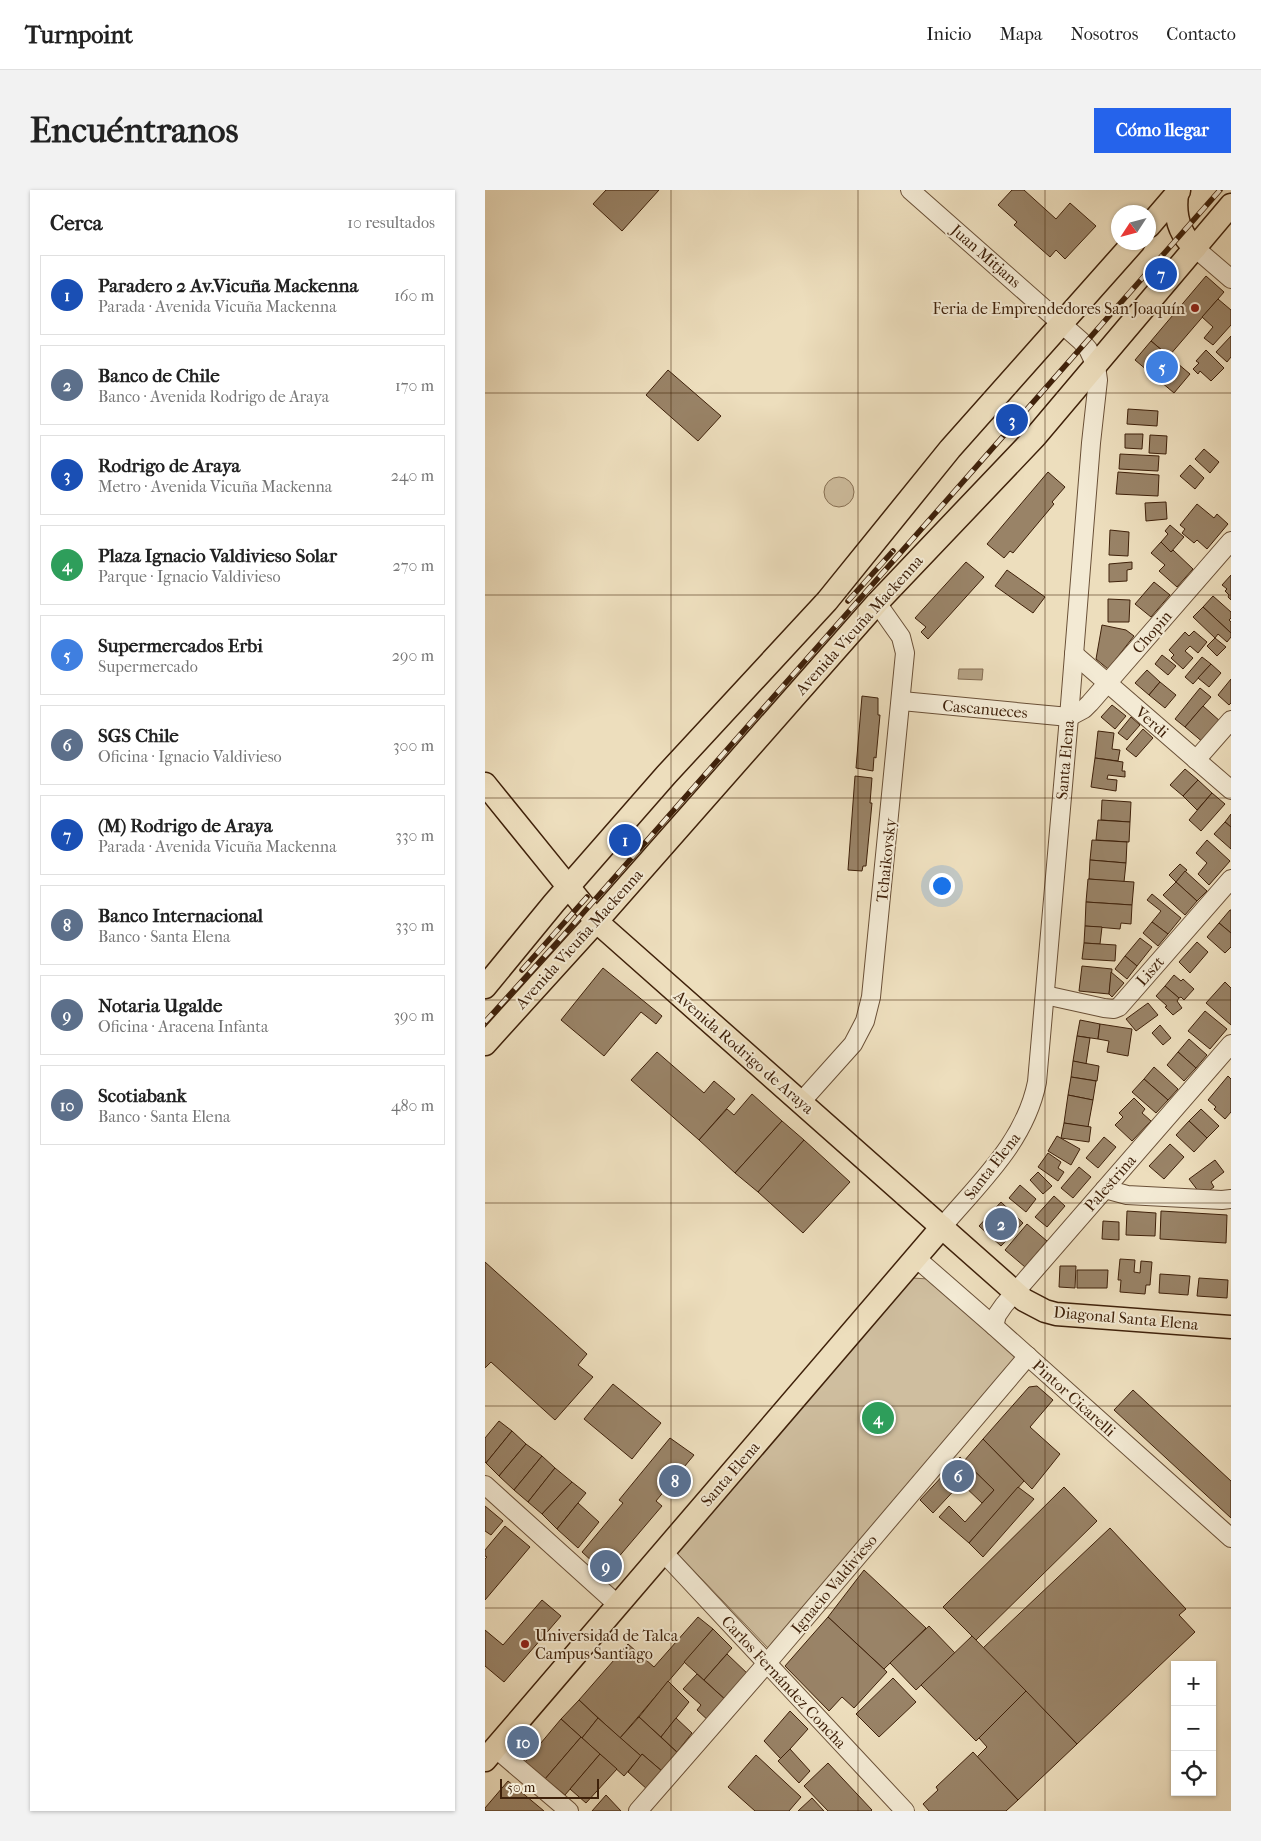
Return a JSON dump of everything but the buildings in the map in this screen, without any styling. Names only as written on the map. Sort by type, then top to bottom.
[{"type":"main road","points":[[1156,218],[1178,192]]},
{"type":"main road","points":[[1178,192],[1175,212],[1177,221],[1185,237],[1195,248]]},
{"type":"main road","name":"Avenida Vicuña Mackenna","points":[[485,1044],[877,603],[1001,474],[1096,366],[1231,205]]},
{"type":"main road","points":[[485,987],[568,886],[683,755],[827,601],[950,449],[1127,250]]},
{"type":"main road","name":"Avenida Rodrigo de Araya","points":[[485,784],[596,921],[1020,1296]]},
{"type":"main road","name":"Santa Elena","points":[[490,1754],[942,1227]]},
{"type":"main road","name":"Diagonal Santa Elena","points":[[1020,1296],[1045,1311],[1056,1314],[1231,1327]]},
{"type":"street","name":"Juan Mitjans","points":[[910,190],[1063,323]]},
{"type":"street","points":[[1195,248],[1231,279]]},
{"type":"street","name":"Santa Elena","points":[[942,1227],[1005,1153],[1024,1123],[1037,1082],[1091,443],[1098,380],[1096,366],[1088,349],[1063,323]]},
{"type":"street","name":"Chopin","points":[[1069,717],[1084,708],[1108,683],[1231,541]]},
{"type":"street","name":"Tchaikovsky","points":[[801,1102],[853,1044],[865,1021],[871,997],[902,701],[905,653],[901,637],[877,603]]},
{"type":"street","name":"Verdi","points":[[1074,654],[1231,790]]},
{"type":"street","name":"Cascanueces","points":[[902,701],[1069,717]]},
{"type":"street","points":[[1196,760],[1231,720]]},
{"type":"street","name":"Liszt","points":[[1045,995],[1115,1009],[1231,878]]},
{"type":"street","name":"Palestrina","points":[[994,1326],[997,1315],[1020,1296],[1105,1189],[1231,1044]]},
{"type":"street","points":[[1105,1189],[1127,1195],[1231,1199]]},
{"type":"street","name":"Pintor Cicarelli","points":[[916,1258],[1231,1538]]},
{"type":"street","name":"Ignacio Valdivieso","points":[[638,1811],[767,1663],[1028,1356]]},
{"type":"street","points":[[485,1485],[618,1605]]},
{"type":"street","name":"Carlos Fernández Concha","points":[[663,1552],[905,1811]]},
{"type":"street","points":[[490,1754],[569,1811]]},
{"type":"shaded area","points":[[839,477],[850,481],[854,492],[850,503],[839,507],[828,503],[824,492],[828,481]]},
{"type":"shaded area","points":[[959,669],[983,669],[982,680],[958,679]]},
{"type":"shaded area","points":[[912,1278],[929,1279],[1017,1357],[769,1649],[675,1551]]},
{"type":"railway","points":[[485,1022],[1220,190]]},
{"type":"railway","points":[[848,601],[893,551]]},
{"type":"railway","points":[[522,970],[587,897]]},
{"type":"place","name":"(M) Rodrigo de Araya","points":[[1161,274]]},
{"type":"place","name":"Feria de Emprendedores San Joaquín","points":[[1195,308]]},
{"type":"place","name":"Supermercados Erbi","points":[[1162,367]]},
{"type":"place","name":"Rodrigo de Araya","points":[[1012,420]]},
{"type":"place","name":"Paradero 2 Av.Vicuña Mackenna","points":[[625,840]]},
{"type":"place","name":"Banco de Chile","points":[[1001,1224]]},
{"type":"place","name":"Plaza Ignacio Valdivieso Solar","points":[[878,1418]]},
{"type":"place","name":"SGS Chile","points":[[958,1476]]},
{"type":"place","name":"Banco Internacional","points":[[675,1481]]},
{"type":"place","name":"Notaria Ugalde","points":[[606,1566]]},
{"type":"place","name":"Universidad de Talca Campus Santiago","points":[[525,1644]]},
{"type":"place","name":"Scotiabank","points":[[523,1742]]}]
